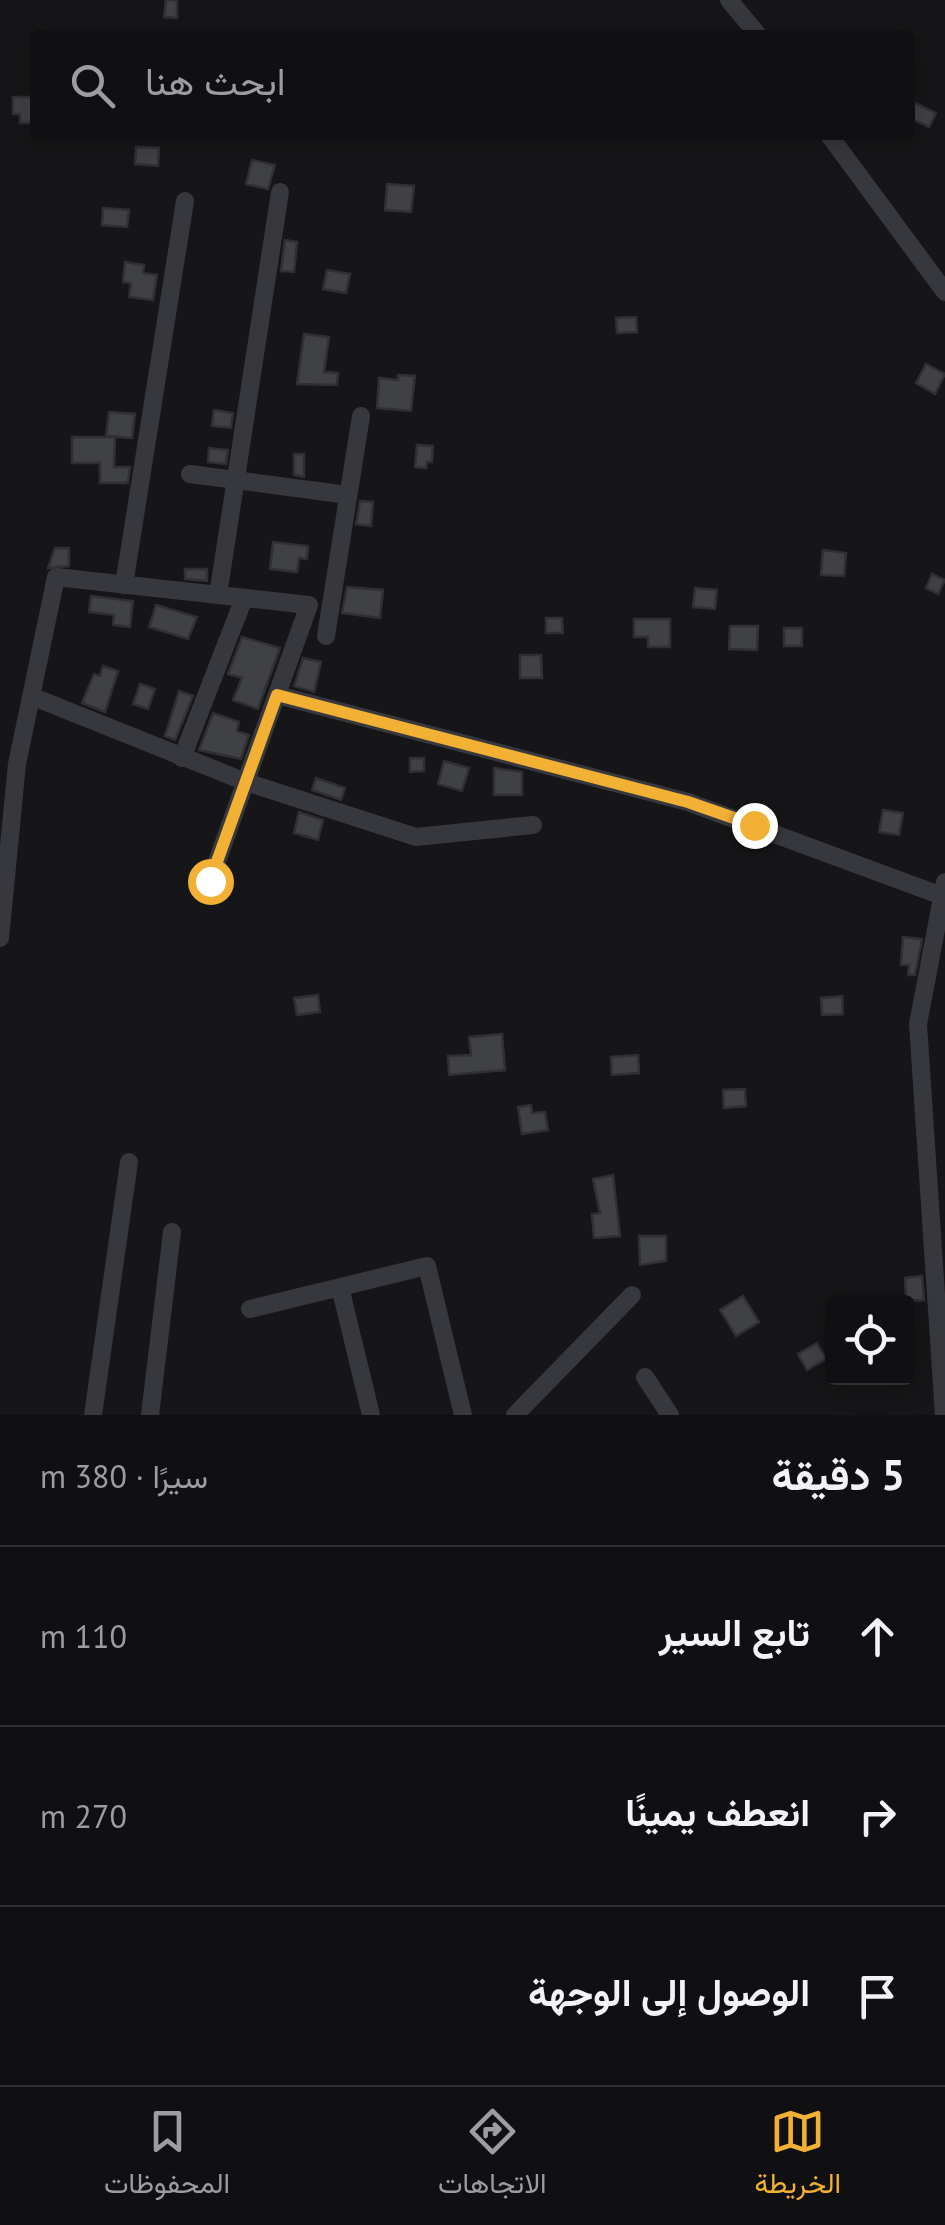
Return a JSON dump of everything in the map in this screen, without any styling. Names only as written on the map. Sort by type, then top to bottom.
[{"type":"street","points":[[729,0],[754,30]]},
{"type":"street","points":[[833,140],[945,292]]},
{"type":"street","points":[[218,595],[280,192]]},
{"type":"street","points":[[124,585],[185,200]]},
{"type":"street","points":[[326,636],[361,416]]},
{"type":"street","points":[[190,474],[348,495]]},
{"type":"street","points":[[0,938],[17,764],[56,577],[309,604],[210,881]]},
{"type":"street","points":[[182,758],[244,598]]},
{"type":"street","points":[[277,695],[688,802],[944,891],[918,1024],[941,1297],[944,1415]]},
{"type":"street","points":[[31,696],[246,782],[416,837],[533,825]]},
{"type":"street","points":[[94,1415],[129,1162]]},
{"type":"street","points":[[150,1415],[172,1232]]},
{"type":"street","points":[[250,1310],[427,1266],[464,1415]]},
{"type":"street","points":[[340,1288],[371,1415]]},
{"type":"street","points":[[515,1415],[632,1295]]},
{"type":"street","points":[[644,1376],[670,1415]]},
{"type":"building","points":[[166,0],[177,0],[177,18],[164,17]]},
{"type":"building","points":[[13,97],[30,97],[30,123],[20,123],[20,114],[13,114]]},
{"type":"building","points":[[915,103],[936,113],[929,127],[915,120]]},
{"type":"building","points":[[136,147],[159,148],[158,166],[135,164]]},
{"type":"building","points":[[252,160],[275,165],[268,189],[246,184]]},
{"type":"building","points":[[387,184],[414,186],[411,212],[385,210]]},
{"type":"building","points":[[103,208],[129,210],[127,227],[102,225]]},
{"type":"building","points":[[285,240],[297,242],[294,272],[281,271]]},
{"type":"building","points":[[125,262],[144,265],[143,273],[157,275],[153,300],[129,297],[131,283],[123,282]]},
{"type":"building","points":[[327,270],[350,274],[346,293],[323,289]]},
{"type":"building","points":[[636,317],[637,332],[617,333],[616,318]]},
{"type":"building","points":[[304,334],[329,337],[324,372],[338,373],[337,385],[297,384]]},
{"type":"building","points":[[926,364],[945,374],[935,394],[916,383]]},
{"type":"building","points":[[398,375],[415,376],[411,411],[377,408],[379,378],[398,380]]},
{"type":"building","points":[[214,410],[233,413],[231,428],[212,426]]},
{"type":"building","points":[[109,412],[135,414],[132,438],[106,436]]},
{"type":"building","points":[[72,437],[115,437],[114,467],[130,467],[128,483],[100,483],[100,463],[72,463]]},
{"type":"building","points":[[417,445],[433,446],[432,462],[427,462],[426,468],[415,467]]},
{"type":"building","points":[[209,448],[228,450],[226,464],[208,462]]},
{"type":"building","points":[[294,454],[304,454],[304,477],[294,475]]},
{"type":"building","points":[[360,501],[373,502],[371,526],[356,524]]},
{"type":"building","points":[[273,542],[308,546],[307,559],[299,558],[297,572],[270,569]]},
{"type":"building","points":[[55,548],[69,548],[69,566],[48,568]]},
{"type":"building","points":[[823,550],[846,553],[844,576],[821,575]]},
{"type":"building","points":[[185,569],[207,569],[207,581],[185,579]]},
{"type":"building","points":[[932,574],[945,580],[938,594],[926,588]]},
{"type":"building","points":[[347,587],[383,590],[380,618],[342,613]]},
{"type":"building","points":[[695,588],[717,590],[715,609],[693,607]]},
{"type":"building","points":[[91,596],[133,601],[130,627],[113,625],[114,615],[89,612]]},
{"type":"building","points":[[156,605],[197,617],[188,639],[149,627]]},
{"type":"building","points":[[546,618],[562,618],[563,633],[546,633]]},
{"type":"building","points":[[634,619],[670,619],[670,647],[648,647],[648,637],[634,637]]},
{"type":"building","points":[[730,626],[758,626],[757,650],[729,649]]},
{"type":"building","points":[[784,628],[802,628],[802,646],[784,646]]},
{"type":"building","points":[[242,637],[280,648],[258,709],[233,700],[242,678],[228,674]]},
{"type":"building","points":[[520,655],[541,655],[542,678],[520,678]]},
{"type":"building","points":[[303,658],[321,662],[314,692],[294,686]]},
{"type":"building","points":[[103,666],[118,671],[105,712],[82,703],[94,674],[100,676]]},
{"type":"building","points":[[140,684],[155,689],[148,709],[133,704]]},
{"type":"building","points":[[179,691],[193,696],[175,740],[165,736]]},
{"type":"building","points":[[213,713],[239,722],[237,731],[249,735],[241,759],[199,750]]},
{"type":"building","points":[[410,758],[424,758],[424,771],[410,772]]},
{"type":"building","points":[[444,761],[469,768],[462,791],[438,784]]},
{"type":"building","points":[[494,768],[522,772],[522,795],[494,795]]},
{"type":"building","points":[[316,778],[345,788],[341,800],[312,790]]},
{"type":"building","points":[[883,810],[903,813],[899,835],[879,832]]},
{"type":"building","points":[[299,812],[323,820],[318,840],[294,833]]},
{"type":"building","points":[[903,937],[922,939],[915,975],[908,975],[909,965],[901,965]]},
{"type":"building","points":[[318,995],[320,1012],[297,1015],[294,998]]},
{"type":"building","points":[[842,996],[843,1014],[822,1015],[821,998]]},
{"type":"building","points":[[502,1034],[505,1070],[449,1075],[448,1056],[471,1055],[469,1037]]},
{"type":"building","points":[[638,1055],[639,1073],[612,1075],[611,1057]]},
{"type":"building","points":[[745,1089],[746,1106],[724,1108],[723,1090]]},
{"type":"building","points":[[531,1105],[532,1113],[545,1112],[548,1130],[522,1134],[518,1107]]},
{"type":"building","points":[[613,1175],[620,1236],[594,1238],[592,1214],[600,1213],[593,1179]]},
{"type":"building","points":[[639,1236],[666,1236],[666,1261],[640,1265]]},
{"type":"building","points":[[922,1276],[924,1300],[906,1295],[905,1278]]},
{"type":"building","points":[[743,1296],[759,1322],[736,1336],[720,1310]]},
{"type":"building","points":[[817,1343],[825,1360],[807,1370],[798,1354]]},
{"type":"route","points":[[210,881],[277,695],[688,802],[754,825]]}]
